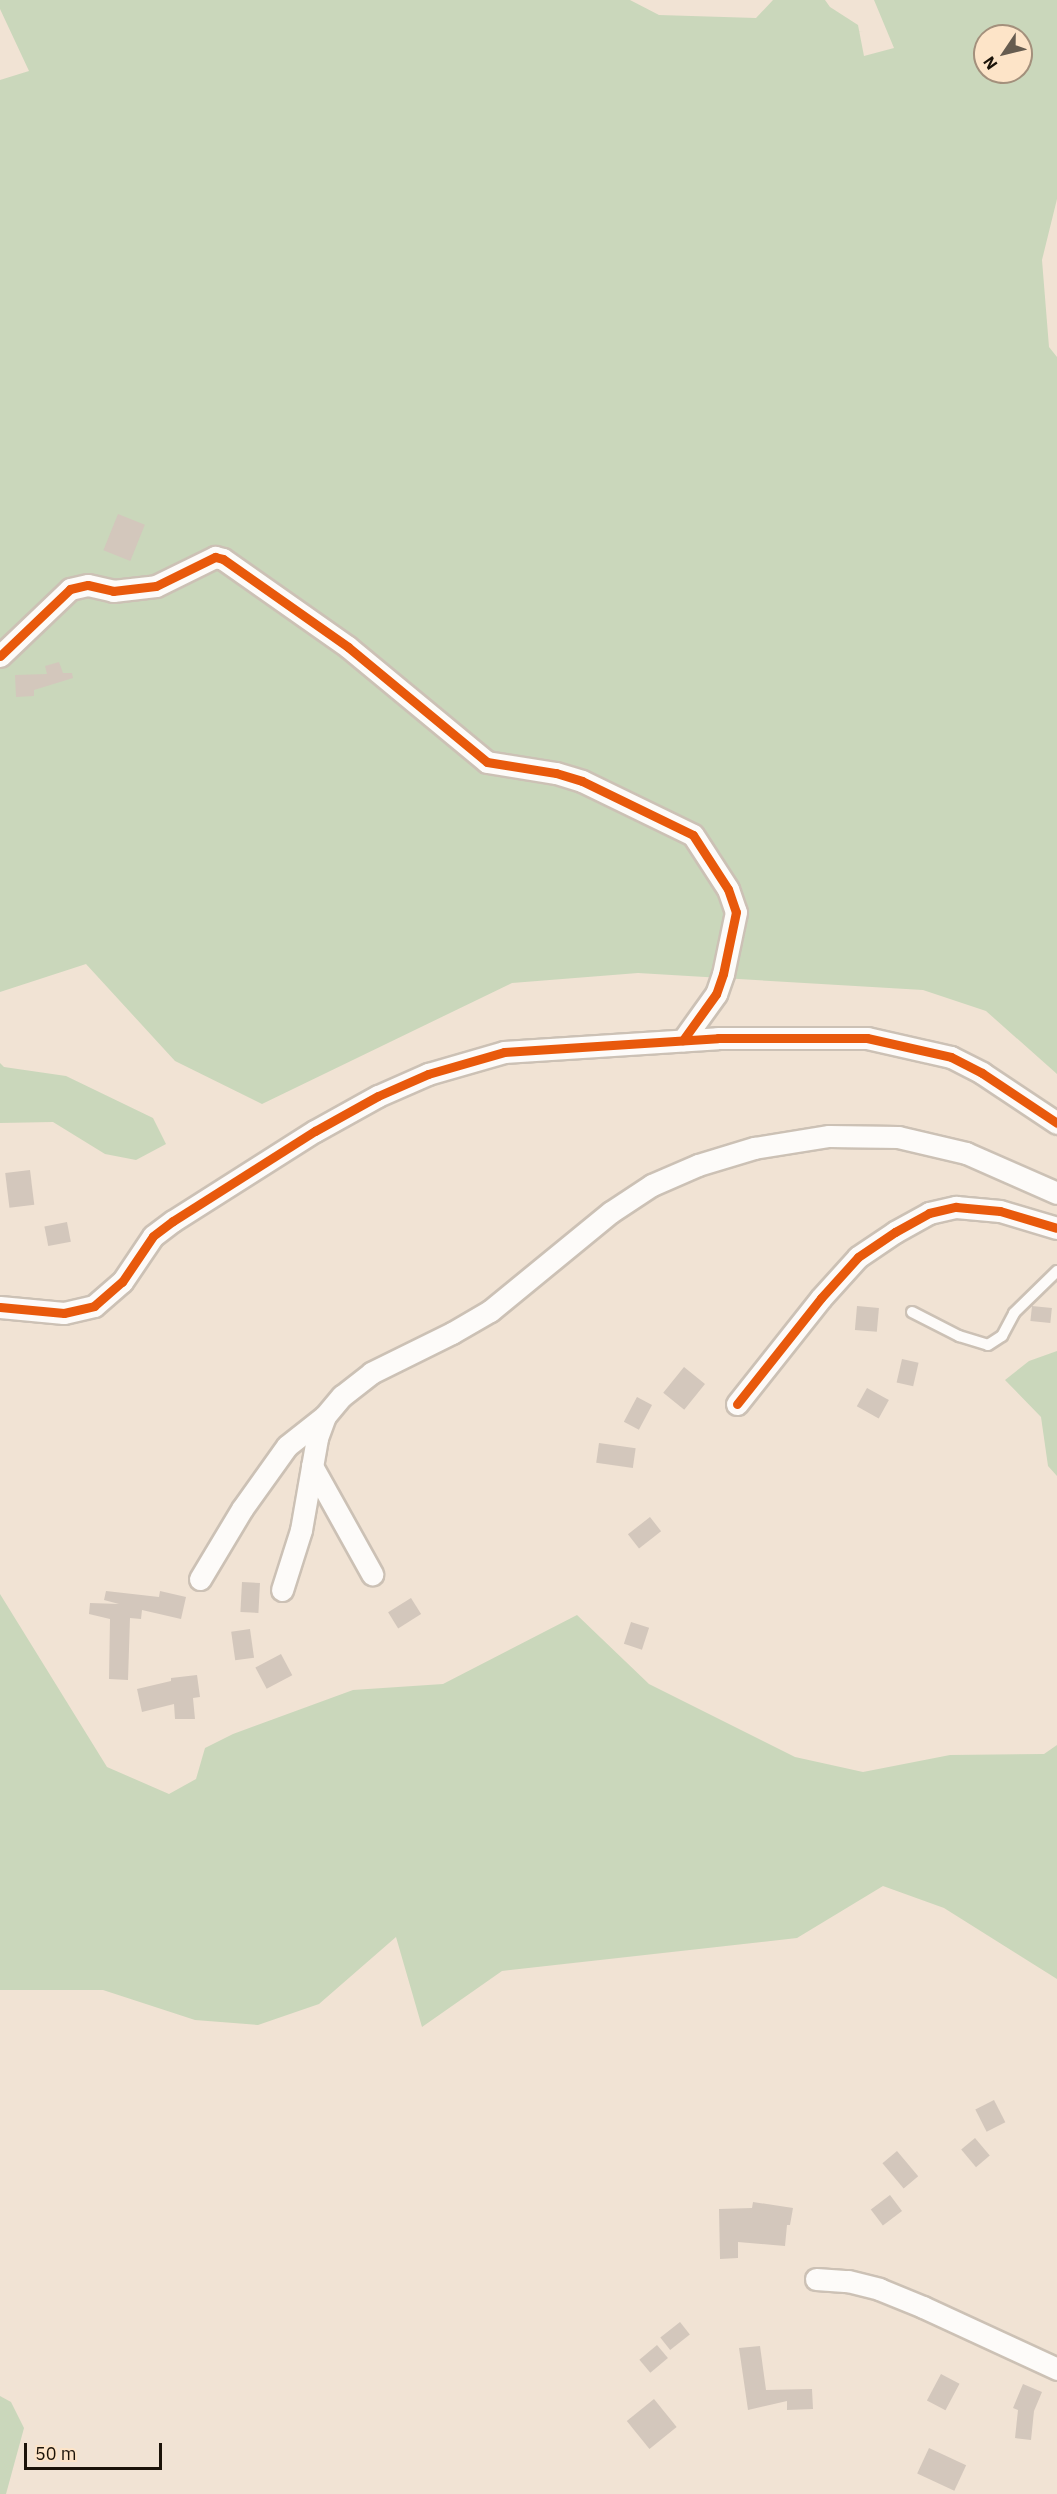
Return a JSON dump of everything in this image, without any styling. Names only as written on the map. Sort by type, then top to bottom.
[{"type":"street","points":[[0,656],[70,589],[88,585],[113,591],[156,586],[215,557],[223,559],[348,647],[487,762],[556,773],[582,781],[693,835],[728,889],[736,912],[723,974],[716,994],[683,1040]]},
{"type":"street","points":[[0,1307],[64,1313],[94,1306],[122,1282],[153,1236],[315,1131],[378,1096],[428,1074],[504,1052],[683,1040],[867,1038],[951,1057],[992,1079],[1057,1123]]},
{"type":"street","points":[[200,1579],[242,1509],[287,1446],[326,1416],[342,1396],[371,1373],[452,1333],[490,1311],[628,1200],[652,1185],[698,1165],[754,1148],[829,1136],[898,1137],[966,1153],[1057,1193]]},
{"type":"street","points":[[736,1404],[851,1265],[895,1232],[929,1213],[956,1207],[1000,1211],[1057,1228]]},
{"type":"street","points":[[282,1590],[301,1530],[317,1438],[326,1416]]},
{"type":"street","points":[[312,1466],[372,1574]]},
{"type":"street","points":[[816,2279],[848,2280],[879,2289],[1057,2369]]},
{"type":"lane","points":[[912,1312],[959,1336],[988,1345],[1002,1336],[1014,1313],[1039,1292],[1057,1271]]},
{"type":"green space","points":[[0,0],[630,0],[659,15],[756,18],[773,0],[825,0],[830,7],[858,25],[864,56],[894,48],[874,0],[1057,0],[1057,199],[1042,260],[1049,347],[1057,357],[1057,1074],[986,1011],[923,990],[638,973],[512,983],[262,1104],[175,1061],[86,964],[0,992],[0,80],[29,71],[0,9]]},
{"type":"green space","points":[[0,1063],[4,1067],[66,1076],[153,1118],[166,1144],[136,1160],[105,1154],[53,1122],[0,1123]]},
{"type":"green space","points":[[1057,1351],[1057,1476],[1048,1466],[1041,1417],[1005,1380],[1029,1361]]},
{"type":"green space","points":[[0,1594],[107,1767],[169,1794],[196,1779],[205,1748],[233,1734],[353,1690],[443,1684],[577,1615],[649,1684],[795,1757],[863,1772],[950,1755],[1044,1754],[1057,1745],[1057,1979],[944,1908],[883,1886],[797,1938],[502,1971],[422,2027],[396,1937],[319,2004],[258,2025],[195,2020],[103,1990],[0,1990]]},
{"type":"green space","points":[[0,2396],[11,2402],[24,2428],[6,2494],[0,2494]]},
{"type":"building","points":[[118,514],[145,525],[130,561],[103,550]]},
{"type":"building","points":[[59,662],[63,673],[72,673],[73,678],[34,690],[34,696],[16,697],[15,675],[47,674],[45,666]]},
{"type":"building","points":[[30,1170],[34,1205],[9,1208],[5,1173]]},
{"type":"building","points":[[67,1222],[71,1242],[48,1246],[44,1226]]},
{"type":"building","points":[[857,1306],[879,1308],[877,1332],[855,1330]]},
{"type":"building","points":[[1032,1306],[1052,1308],[1050,1323],[1030,1321]]},
{"type":"building","points":[[902,1359],[919,1363],[913,1386],[897,1382]]},
{"type":"building","points":[[684,1367],[705,1384],[684,1410],[663,1393]]},
{"type":"building","points":[[867,1388],[889,1400],[879,1418],[857,1406]]},
{"type":"building","points":[[637,1397],[652,1405],[639,1430],[624,1422]]},
{"type":"building","points":[[599,1443],[636,1448],[633,1468],[596,1463]]},
{"type":"building","points":[[650,1517],[661,1531],[639,1548],[628,1534]]},
{"type":"building","points":[[242,1582],[260,1583],[258,1613],[240,1612]]},
{"type":"building","points":[[106,1591],[159,1597],[160,1591],[186,1597],[181,1619],[142,1610],[141,1619],[130,1618],[128,1680],[109,1679],[110,1619],[89,1614],[90,1603],[119,1604],[104,1600]]},
{"type":"building","points":[[411,1598],[421,1614],[398,1628],[388,1612]]},
{"type":"building","points":[[631,1622],[649,1628],[642,1650],[624,1644]]},
{"type":"building","points":[[250,1629],[254,1658],[235,1660],[231,1632]]},
{"type":"building","points":[[281,1654],[292,1675],[267,1689],[255,1668]]},
{"type":"building","points":[[197,1675],[200,1697],[193,1698],[195,1719],[175,1719],[174,1704],[142,1712],[137,1689],[171,1681],[171,1678]]},
{"type":"building","points":[[994,2100],[1005,2122],[987,2132],[975,2110]]},
{"type":"building","points":[[975,2138],[990,2156],[976,2167],[961,2150]]},
{"type":"building","points":[[897,2151],[918,2176],[904,2188],[882,2163]]},
{"type":"building","points":[[890,2195],[902,2211],[883,2225],[871,2209]]},
{"type":"building","points":[[753,2202],[793,2208],[790,2225],[787,2225],[785,2246],[738,2242],[738,2258],[720,2259],[719,2209],[752,2208]]},
{"type":"building","points":[[680,2322],[690,2335],[670,2350],[660,2337]]},
{"type":"building","points":[[657,2345],[668,2358],[650,2373],[639,2360]]},
{"type":"building","points":[[760,2346],[766,2390],[812,2389],[813,2409],[787,2410],[787,2401],[748,2410],[739,2348]]},
{"type":"building","points":[[941,2374],[960,2384],[945,2410],[927,2400]]},
{"type":"building","points":[[1023,2384],[1042,2392],[1034,2411],[1031,2440],[1015,2438],[1018,2410],[1013,2408]]},
{"type":"building","points":[[654,2399],[677,2427],[649,2449],[627,2421]]},
{"type":"building","points":[[929,2448],[966,2465],[954,2491],[917,2473]]},
{"type":"cycle path","points":[[0,656],[70,589],[88,585],[113,591],[156,586],[215,557],[223,559],[348,647],[487,762],[556,773],[582,781],[693,835],[728,889],[736,912],[723,974],[716,994],[683,1040]]},
{"type":"cycle path","points":[[0,1307],[64,1313],[94,1306],[122,1282],[153,1236],[315,1131],[378,1096],[428,1074],[504,1052],[718,1038],[867,1038],[951,1057],[982,1073],[1057,1123]]},
{"type":"cycle path","points":[[737,1404],[821,1298],[858,1257],[929,1213],[956,1207],[1000,1211],[1057,1228]]}]
